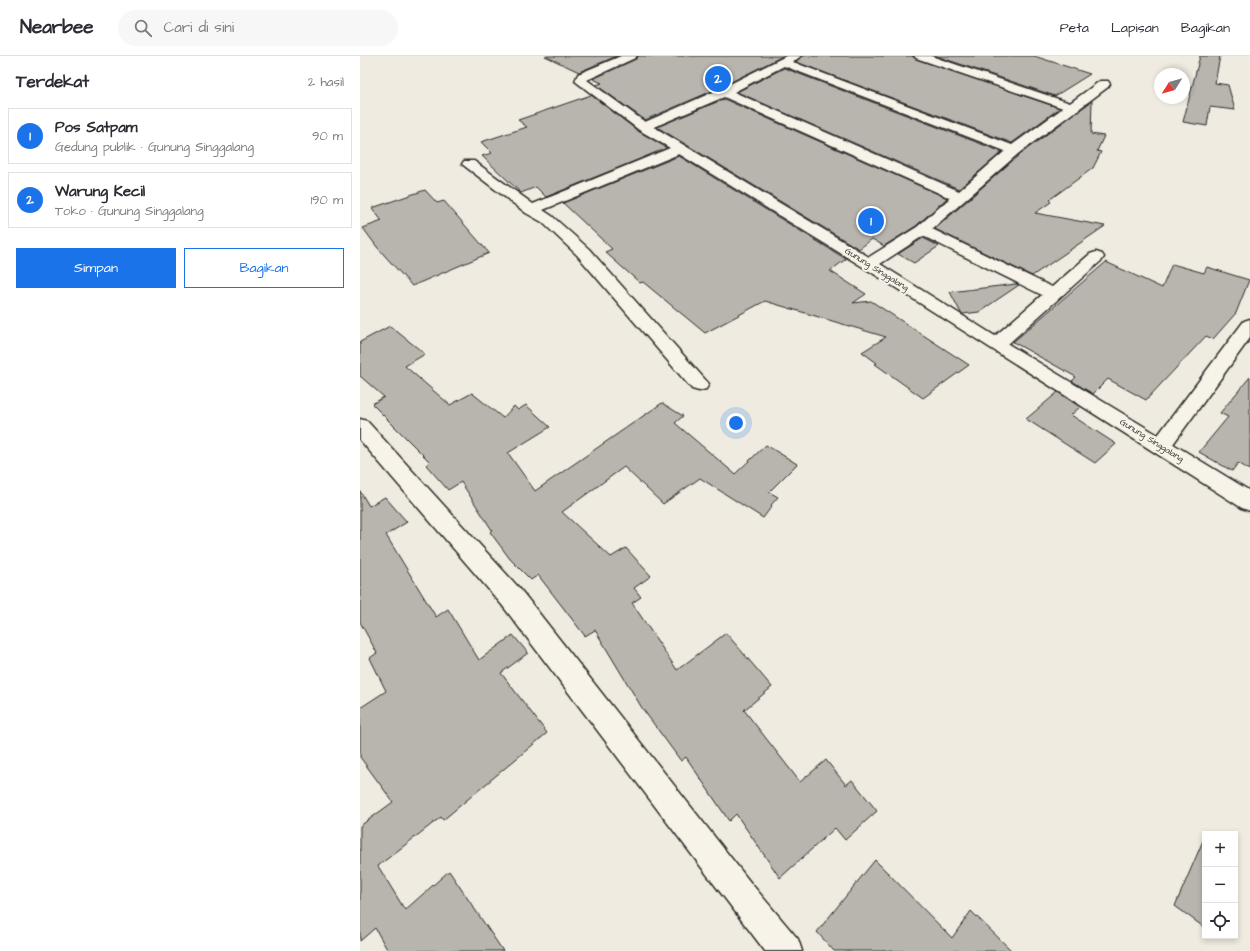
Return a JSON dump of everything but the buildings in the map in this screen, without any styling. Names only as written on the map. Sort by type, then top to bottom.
[{"type":"street","name":"Gunung Singgalang","points":[[631,56],[586,75],[582,77],[581,81],[644,127],[869,264],[996,345],[1250,502]]},
{"type":"street","points":[[920,56],[1074,108]]},
{"type":"street","points":[[644,127],[724,92],[789,59],[1014,150]]},
{"type":"street","points":[[869,264],[922,230],[1014,150],[1074,108],[1104,84]]},
{"type":"street","points":[[724,92],[961,197]]},
{"type":"street","points":[[531,210],[680,148]]},
{"type":"street","points":[[469,164],[531,210],[547,219],[582,252],[699,384]]},
{"type":"street","points":[[922,230],[1053,294]]},
{"type":"street","points":[[996,345],[1096,257]]},
{"type":"street","points":[[1161,446],[1250,325]]},
{"type":"street","points":[[360,426],[510,597],[739,893],[786,951]]},
{"type":"place","name":"Warung Kecil","points":[[718,79]]},
{"type":"place","name":"Pos Satpam","points":[[871,221]]}]
